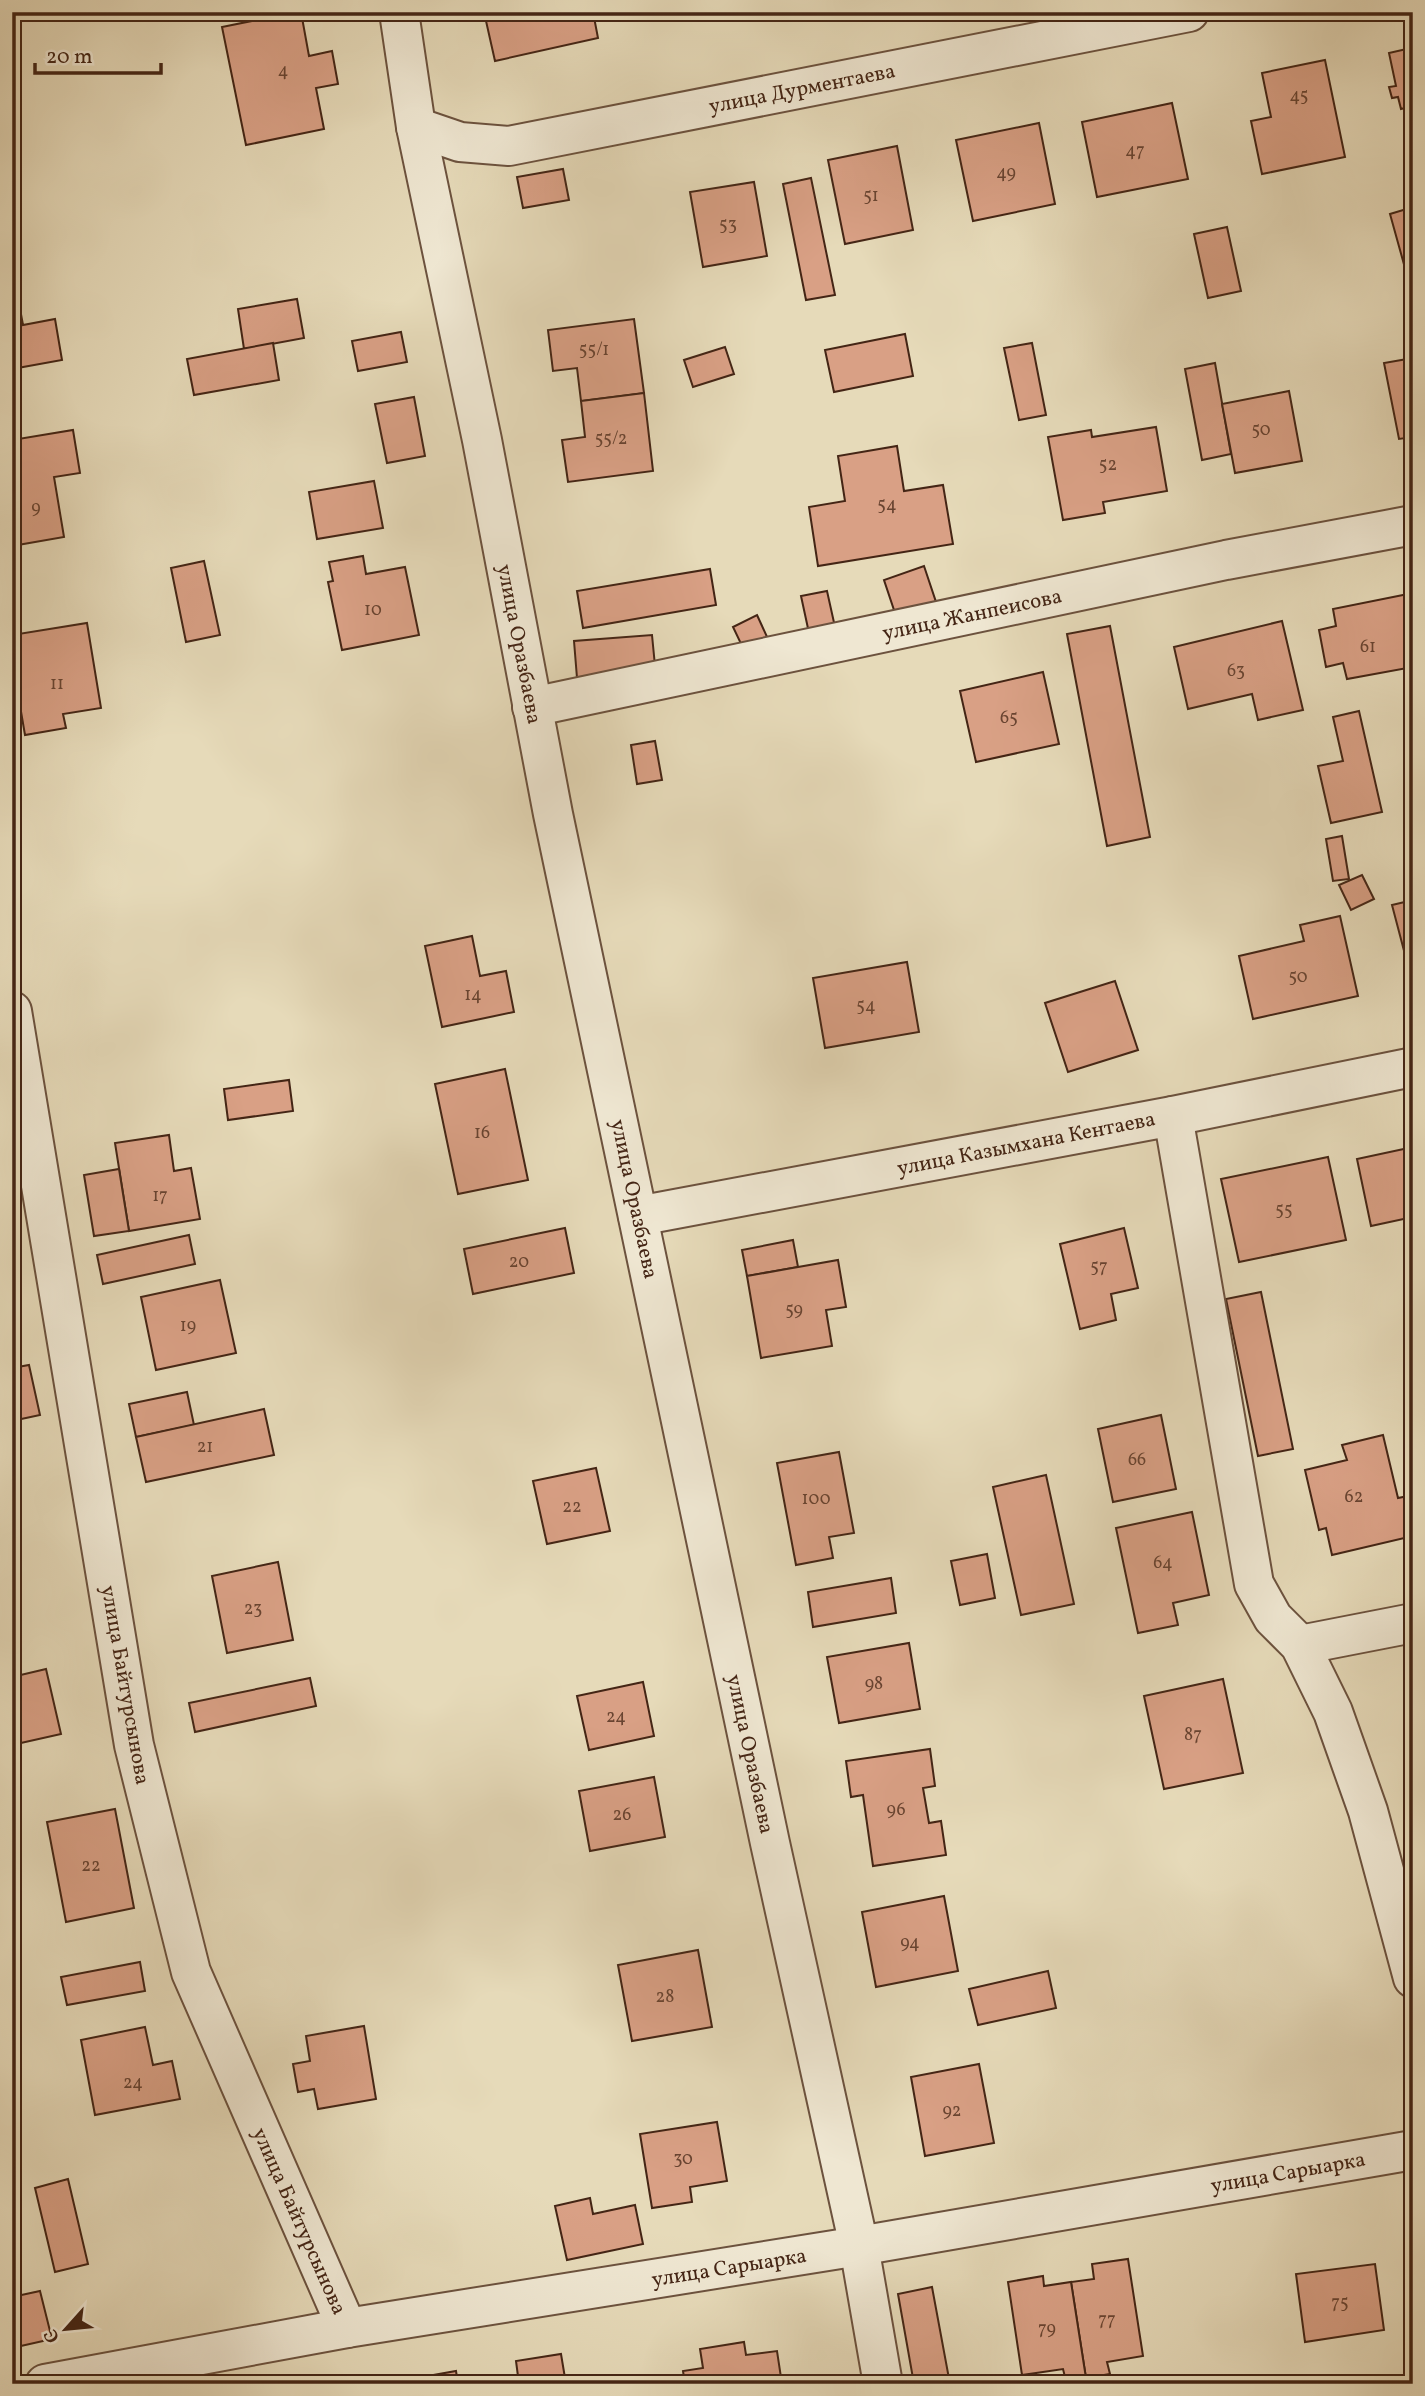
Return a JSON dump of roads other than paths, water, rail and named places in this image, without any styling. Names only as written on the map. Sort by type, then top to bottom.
[{"type":"street","name":"улица Оразбаева","points":[[399,12],[416,127],[482,440],[532,707],[770,1843],[859,2246],[883,2384]]},
{"type":"street","name":"улица Дурментаева","points":[[416,127],[460,142],[509,146],[1189,12]]},
{"type":"street","name":"улица Жанпеисова","points":[[532,707],[1212,563],[1413,525]]},
{"type":"street","name":"улица Байтурсынова","points":[[12,1011],[134,1745],[191,1972],[346,2328]]},
{"type":"street","name":"улица Казымхана Кентаева","points":[[638,1216],[1173,1116],[1413,1067]]},
{"type":"street","points":[[1173,1116],[1254,1584],[1273,1618],[1300,1645],[1333,1712],[1368,1811],[1413,1978]]},
{"type":"street","points":[[1300,1645],[1413,1623]]},
{"type":"street","name":"улица Сарыарка","points":[[45,2384],[346,2328],[859,2246],[1413,2150]]}]
